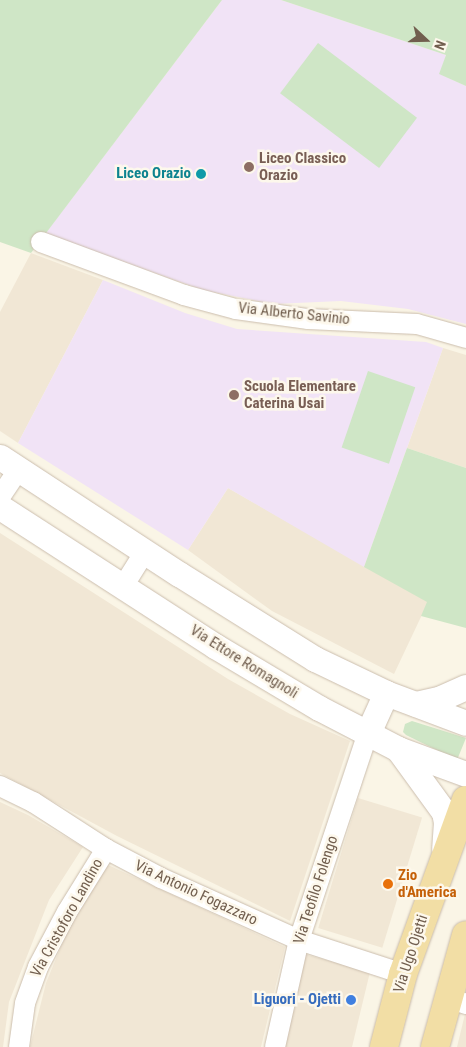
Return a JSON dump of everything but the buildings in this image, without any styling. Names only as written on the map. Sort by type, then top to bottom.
[{"type":"main road","name":"Via Ugo Ojetti","points":[[384,1047],[404,974],[442,862],[461,827],[466,800]]},
{"type":"main road","points":[[436,1047],[457,1001],[466,934]]},
{"type":"street","name":"Via Alberto Savinio","points":[[41,242],[179,293],[236,308],[308,318],[416,324],[466,338]]},
{"type":"street","points":[[0,497],[9,463],[145,552],[315,658],[386,693],[466,723]]},
{"type":"street","name":"Via Ettore Romagnoli","points":[[0,507],[223,650],[368,735],[398,750],[466,774]]},
{"type":"street","points":[[124,585],[145,552]]},
{"type":"street","points":[[416,704],[442,698],[466,687]]},
{"type":"street","points":[[368,735],[386,693]]},
{"type":"street","name":"Via Teofilo Folengo","points":[[275,1047],[300,940],[368,735]]},
{"type":"street","points":[[398,750],[444,812],[446,822],[442,862]]},
{"type":"street","name":"Via Antonio Fogazzaro","points":[[0,786],[33,802],[106,850],[161,878],[300,940],[404,974]]},
{"type":"street","name":"Via Cristoforo Landino","points":[[19,1047],[25,1003],[38,967],[67,912],[106,850]]},
{"type":"shaded area","name":"Liceo Classico Orazio","points":[[222,0],[281,0],[446,55],[440,74],[466,86],[466,324],[408,309],[341,301],[273,304],[203,290],[45,234]]},
{"type":"shaded area","points":[[31,253],[103,280],[18,443],[0,431],[0,312]]},
{"type":"shaded area","name":"Scuola Elementare Caterina Usai","points":[[103,280],[185,313],[237,329],[426,342],[443,348],[364,567],[228,488],[188,550],[18,443]]},
{"type":"shaded area","points":[[443,348],[466,355],[466,468],[407,448]]},
{"type":"shaded area","points":[[228,488],[428,602],[394,674],[272,611],[188,550]]},
{"type":"shaded area","points":[[0,533],[228,679],[290,714],[350,741],[290,921],[117,836],[0,773]]},
{"type":"shaded area","points":[[358,798],[422,818],[382,948],[318,928]]},
{"type":"shaded area","points":[[0,802],[28,815],[83,847],[49,900],[9,1002],[3,1047],[0,1047]]},
{"type":"shaded area","points":[[106,864],[285,947],[261,1047],[30,1047],[46,983],[78,905]]},
{"type":"shaded area","points":[[304,954],[370,972],[352,1047],[283,1047]]},
{"type":"shaded area","points":[[466,1010],[466,1047],[457,1047]]},
{"type":"green space","points":[[0,0],[222,0],[31,253],[0,242]]},
{"type":"green space","points":[[281,0],[466,0],[466,86],[439,74],[446,55]]},
{"type":"green space","points":[[318,43],[417,118],[379,168],[280,93]]},
{"type":"green space","points":[[368,371],[415,387],[389,464],[342,448]]},
{"type":"green space","points":[[407,448],[466,468],[466,628],[421,616],[427,602],[364,567]]},
{"type":"green space","points":[[412,721],[466,738],[457,760],[406,735],[403,732],[405,724]]},
{"type":"place","name":"Liceo Classico Orazio","points":[[249,167]]},
{"type":"place","name":"Liceo Orazio","points":[[201,174]]},
{"type":"place","name":"Scuola Elementare Caterina Usai","points":[[234,395]]},
{"type":"place","name":"Zio d'America","points":[[388,884]]},
{"type":"place","name":"Liguori - Ojetti","points":[[351,1000]]}]
